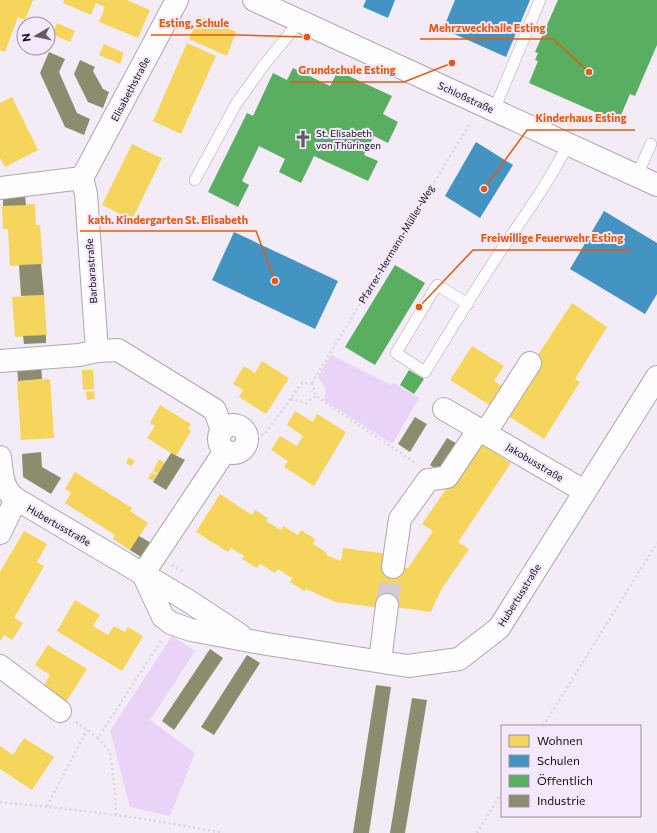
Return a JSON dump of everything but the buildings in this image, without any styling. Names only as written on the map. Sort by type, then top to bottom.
[{"type":"street","name":"Elisabethstraße","points":[[82,178],[177,0]]},
{"type":"street","name":"Schloßstraße","points":[[254,0],[657,185]]},
{"type":"street","points":[[0,188],[82,178]]},
{"type":"street","name":"Barbarastraße","points":[[82,178],[86,194],[97,351]]},
{"type":"street","points":[[0,361],[79,355],[97,351],[118,350],[215,410],[224,441],[238,452],[246,444],[247,439]]},
{"type":"street","points":[[392,567],[400,519],[428,480],[446,477],[483,431],[530,363]]},
{"type":"street","name":"Hubertusstraße","points":[[0,457],[4,484],[11,495],[16,499],[187,600],[246,639],[267,644],[408,666],[460,659],[499,628],[657,377]]},
{"type":"street","name":"Jakobusstraße","points":[[444,409],[584,491]]},
{"type":"street","points":[[143,574],[224,441]]},
{"type":"street","points":[[0,534],[16,499]]},
{"type":"street","points":[[380,661],[387,606]]},
{"type":"street","points":[[0,666],[60,711]]},
{"type":"lane","points":[[488,107],[540,0]]},
{"type":"lane","points":[[195,180],[236,104],[264,65],[300,21]]},
{"type":"lane","points":[[468,304],[437,285],[396,353],[425,372],[558,165],[568,144]]},
{"type":"lane","points":[[637,175],[651,144]]},
{"type":"path","name":"Pfarrer-Hermann-Müller-Weg","points":[[312,383],[488,107]]},
{"type":"path","points":[[247,439],[265,434],[302,383],[312,383],[316,396],[437,478]]},
{"type":"path","points":[[291,399],[306,403],[316,396]]},
{"type":"path","points":[[544,725],[657,543]]},
{"type":"path","points":[[98,738],[164,636]]},
{"type":"path","points":[[60,711],[98,738],[110,752],[115,791],[116,815]]},
{"type":"path","points":[[47,806],[88,730]]},
{"type":"path","points":[[477,833],[501,794]]},
{"type":"path","points":[[0,802],[47,806],[116,815],[222,833]]},
{"type":"shaded area","points":[[331,355],[391,385],[393,383],[419,398],[392,444],[324,400],[326,389],[318,377]]},
{"type":"shaded area","points":[[172,636],[195,651],[150,720],[195,753],[170,816],[130,807],[110,731]]},
{"type":"tunnel","points":[[387,605],[393,567]]},
{"type":"place","name":"Esting, Schule","points":[[307,37]]},
{"type":"place","name":"Grundschule Esting","points":[[452,63]]},
{"type":"place","name":"Mehrzweckhalle Esting","points":[[589,72]]},
{"type":"place","name":"St. Elisabeth von Thüringen","points":[[303,139]]},
{"type":"place","name":"Kinderhaus Esting","points":[[484,189]]},
{"type":"place","name":"kath. Kindergarten St. Elisabeth","points":[[275,281]]},
{"type":"place","name":"Freiwillige Feuerwehr Esting","points":[[419,307]]}]
